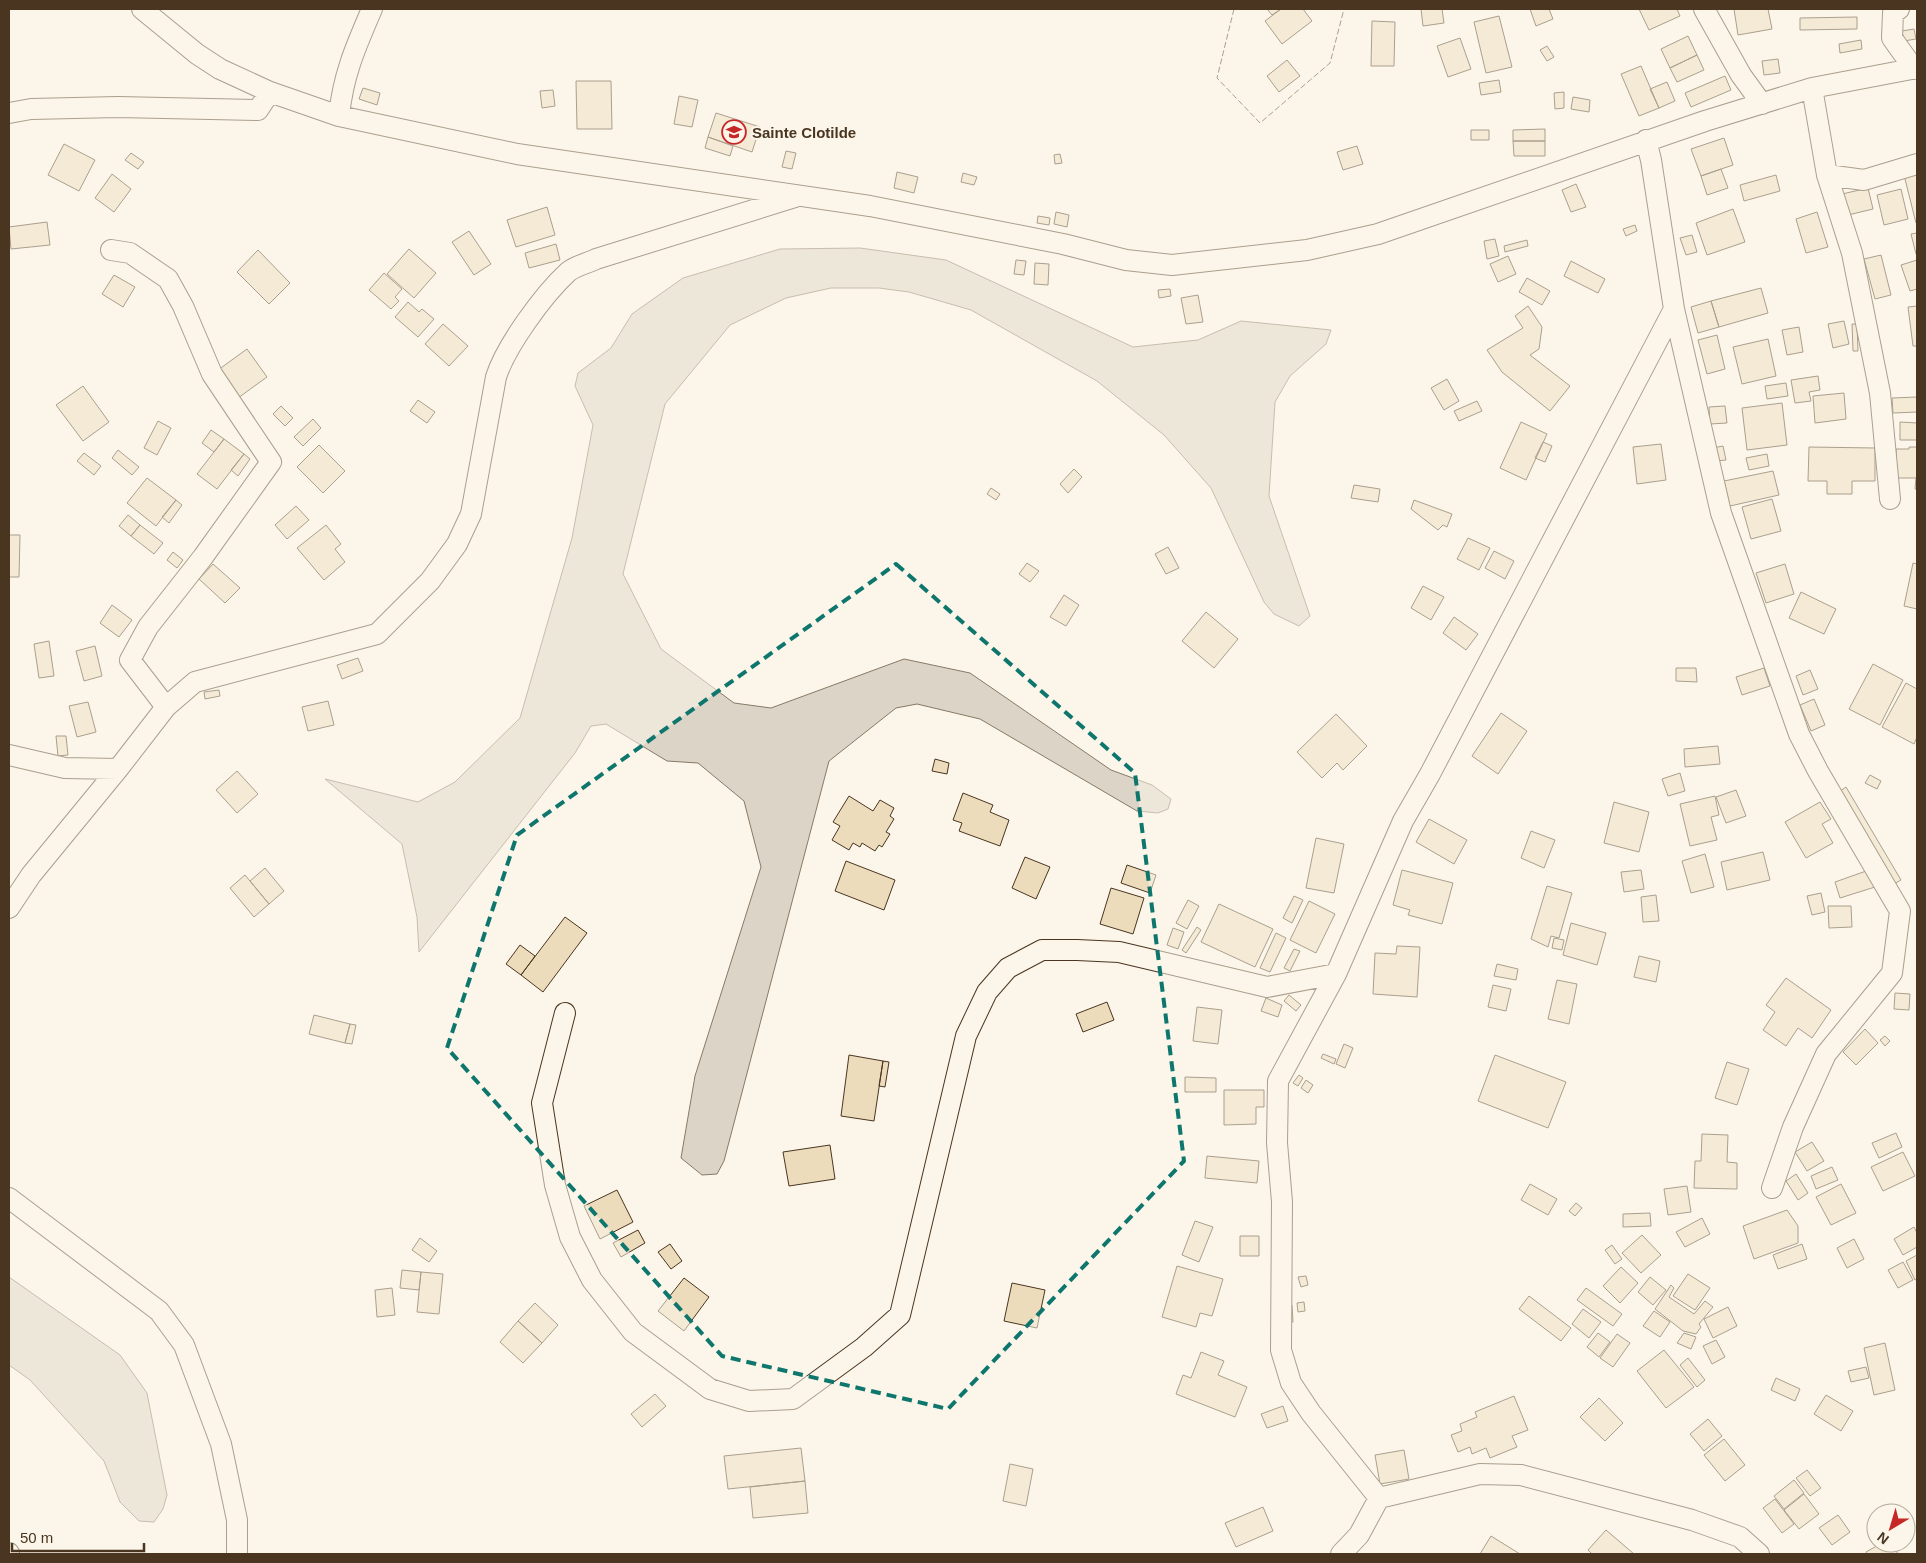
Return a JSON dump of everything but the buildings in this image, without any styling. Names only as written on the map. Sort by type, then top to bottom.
[{"type":"street","points":[[142,9],[196,54],[220,69],[270,92],[339,116],[517,154],[870,206],[998,231],[1126,260],[1172,265],[1306,250],[1378,234],[1646,140],[1812,88],[1915,68],[1892,38],[1893,13],[1899,9]]},
{"type":"street","points":[[339,116],[341,91],[348,63],[372,9]]},
{"type":"street","points":[[1704,9],[1741,75],[1762,104]]},
{"type":"street","points":[[1812,88],[1827,175],[1852,253],[1880,393],[1890,499]]},
{"type":"street","points":[[9,113],[31,109],[118,107],[258,110],[270,92]]},
{"type":"street","points":[[1646,140],[1674,309],[1721,514],[1800,734],[1818,771],[1900,911],[1892,973],[1826,1054],[1793,1126],[1772,1188]]},
{"type":"street","points":[[1827,175],[1864,180],[1917,164]]},
{"type":"street","points":[[9,908],[30,875],[118,770],[166,707],[195,682],[377,634],[430,581],[457,544],[471,514],[496,377],[502,360],[510,345],[570,271],[596,259],[799,196]]},
{"type":"street","points":[[111,250],[130,253],[168,279],[183,306],[212,374],[271,462],[203,557],[148,628],[130,660],[166,707]]},
{"type":"street","points":[[1379,1498],[1311,1413],[1291,1382],[1280,1350],[1282,1202],[1278,1143],[1278,1081],[1336,974],[1403,821],[1430,774],[1674,309]]},
{"type":"street","points":[[9,755],[65,768],[118,770]]},
{"type":"street","points":[[565,1013],[542,1103],[556,1185],[570,1237],[592,1280],[633,1332],[710,1389],[749,1401],[793,1399],[864,1347],[900,1315],[966,1036],[987,992],[1008,968],[1042,950],[1077,950],[1119,952],[1267,987],[1336,974]]},
{"type":"street","points":[[9,1198],[159,1311],[184,1346],[221,1444],[237,1520],[237,1554]]},
{"type":"street","points":[[1341,1554],[1359,1535],[1379,1498],[1480,1474],[1521,1475],[1692,1520],[1740,1537],[1759,1554]]},
{"type":"highlighted area","points":[[896,564],[1135,773],[1184,1161],[948,1409],[722,1356],[447,1048],[517,835]]},
{"type":"shaded area","points":[[860,248],[946,260],[1133,347],[1198,340],[1241,321],[1331,330],[1326,344],[1290,376],[1275,402],[1269,496],[1310,616],[1299,626],[1274,614],[1264,602],[1211,488],[1164,435],[1097,381],[971,310],[909,292],[879,288],[831,288],[786,298],[730,325],[665,404],[623,574],[661,649],[734,703],[771,708],[904,659],[970,673],[1111,770],[1152,785],[1171,799],[1168,809],[1158,813],[1137,811],[980,719],[917,704],[896,708],[829,761],[724,1161],[717,1174],[702,1175],[681,1158],[695,1076],[761,867],[744,801],[698,763],[667,761],[606,724],[591,726],[575,753],[419,952],[417,917],[402,844],[325,779],[418,802],[455,782],[520,718],[572,538],[593,425],[575,386],[578,373],[611,348],[632,314],[683,278],[780,249]]},
{"type":"shaded area","points":[[9,1277],[120,1355],[147,1393],[167,1495],[163,1509],[154,1522],[139,1521],[120,1502],[104,1461],[30,1380],[9,1365]]},
{"type":"fence","points":[[1234,9],[1217,78],[1260,123],[1330,63],[1344,9]]},
{"type":"place","name":"Sainte Clotilde","points":[[734,132]]}]
